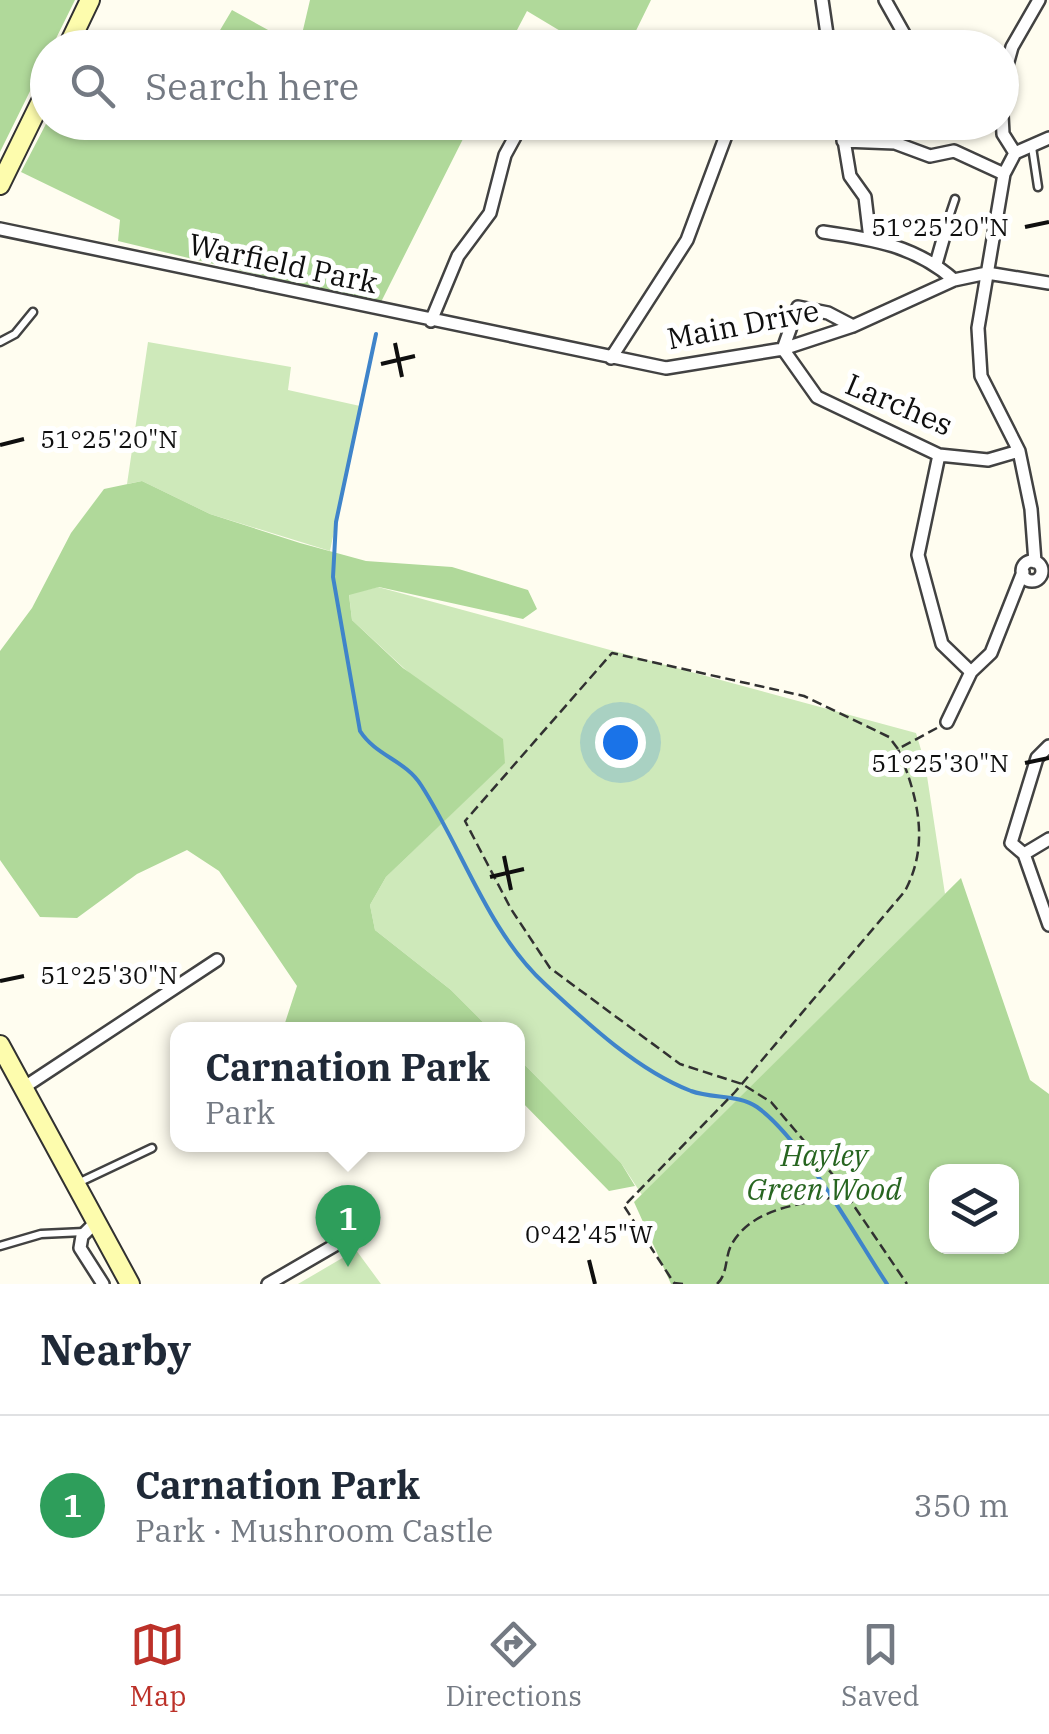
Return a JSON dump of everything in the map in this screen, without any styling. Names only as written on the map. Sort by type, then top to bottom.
[{"type":"main road","points":[[76,30],[90,0]]},
{"type":"main road","points":[[0,184],[30,124]]},
{"type":"main road","points":[[0,1046],[26,1086],[77,1183],[91,1226],[130,1284]]},
{"type":"street","points":[[822,0],[826,30]]},
{"type":"street","points":[[885,0],[902,30]]},
{"type":"street","points":[[1019,35],[1039,0]]},
{"type":"street","points":[[947,722],[971,672],[990,653],[1032,570],[1031,509],[1019,451],[981,376],[978,328],[1004,174],[1015,154],[1049,138]]},
{"type":"street","points":[[431,321],[458,256],[490,213],[505,155],[514,140]]},
{"type":"street","points":[[611,358],[686,240],[724,140]]},
{"type":"street","points":[[1007,140],[1015,154]]},
{"type":"street","points":[[870,238],[865,197],[850,176],[843,141],[895,143],[930,156],[954,151],[1004,174]]},
{"type":"street","points":[[936,264],[948,222]]},
{"type":"street","name":"Warfield Park","points":[[0,228],[556,348]]},
{"type":"street","points":[[823,232],[870,238],[927,256],[954,280]]},
{"type":"street","name":"Main Drive","points":[[556,348],[666,368],[784,349],[852,326],[954,280],[988,273],[1049,283]]},
{"type":"street","points":[[784,349],[798,307],[828,314],[852,326]]},
{"type":"street","name":"Larches","points":[[784,349],[817,397],[939,455],[988,460],[1019,451]]},
{"type":"street","points":[[939,455],[918,555],[942,644],[971,672]]},
{"type":"street","points":[[1049,746],[1038,758],[1011,842],[1024,854],[1049,925]]},
{"type":"street","points":[[1024,854],[1049,840]]},
{"type":"street","points":[[26,1086],[217,960]]},
{"type":"street","points":[[91,1226],[80,1248],[103,1284]]},
{"type":"street","points":[[268,1284],[362,1230]]},
{"type":"lane","points":[[1032,146],[1038,187]]},
{"type":"lane","points":[[948,222],[955,200]]},
{"type":"lane","points":[[0,342],[15,334],[33,312]]},
{"type":"lane","points":[[77,1183],[152,1148]]},
{"type":"lane","points":[[0,1246],[91,1226]]},
{"type":"path","points":[[683,1284],[674,1283],[624,1206],[735,1092],[742,1084],[862,944],[917,868],[921,846],[917,806],[898,749],[888,737],[804,696],[612,653],[465,821],[512,909],[550,968],[680,1064],[742,1084],[771,1102],[846,1194],[907,1284]]},
{"type":"path","points":[[898,749],[947,722]]},
{"type":"path","points":[[716,1284],[724,1277],[729,1248],[753,1222],[776,1209],[846,1194]]},
{"type":"green space","points":[[0,0],[75,0],[60,30],[30,30],[30,91],[0,152]]},
{"type":"green space","points":[[310,0],[651,0],[636,30],[559,30],[527,11],[517,30],[303,30]]},
{"type":"green space","points":[[232,10],[268,30],[220,30]]},
{"type":"green space","points":[[38,140],[462,140],[380,304],[118,241],[120,220],[21,172]]},
{"type":"green space","points":[[148,342],[291,367],[288,390],[360,406],[330,551],[210,514],[142,481],[127,484]]},
{"type":"green space","points":[[142,481],[210,514],[300,543],[366,561],[452,567],[528,590],[537,609],[523,619],[379,587],[349,595],[352,620],[403,668],[503,739],[505,763],[386,877],[370,905],[375,930],[451,990],[483,1022],[285,1022],[297,986],[219,871],[187,850],[137,874],[77,918],[40,917],[0,860],[0,651],[32,608],[71,533],[104,489]]},
{"type":"green space","points":[[378,587],[916,733],[925,763],[945,894],[642,1195],[621,1163],[525,1065],[525,1022],[483,1022],[451,990],[375,930],[370,905],[386,877],[505,762],[352,620],[349,594]]},
{"type":"green space","name":"Hayley Green Wood","points":[[961,878],[1030,1080],[1049,1094],[1049,1284],[671,1284],[634,1202]]},
{"type":"green space","points":[[525,1065],[621,1163],[635,1186],[609,1191],[525,1105]]},
{"type":"green space","points":[[356,1250],[381,1284],[298,1284]]},
{"type":"waterway","points":[[376,334],[336,522],[333,577],[360,731],[421,785],[507,940],[545,984],[595,1029],[651,1071],[691,1091],[734,1098],[757,1107],[809,1164],[887,1284]]},
{"type":"place","name":"Carnation Park","points":[[348,1267]]}]
